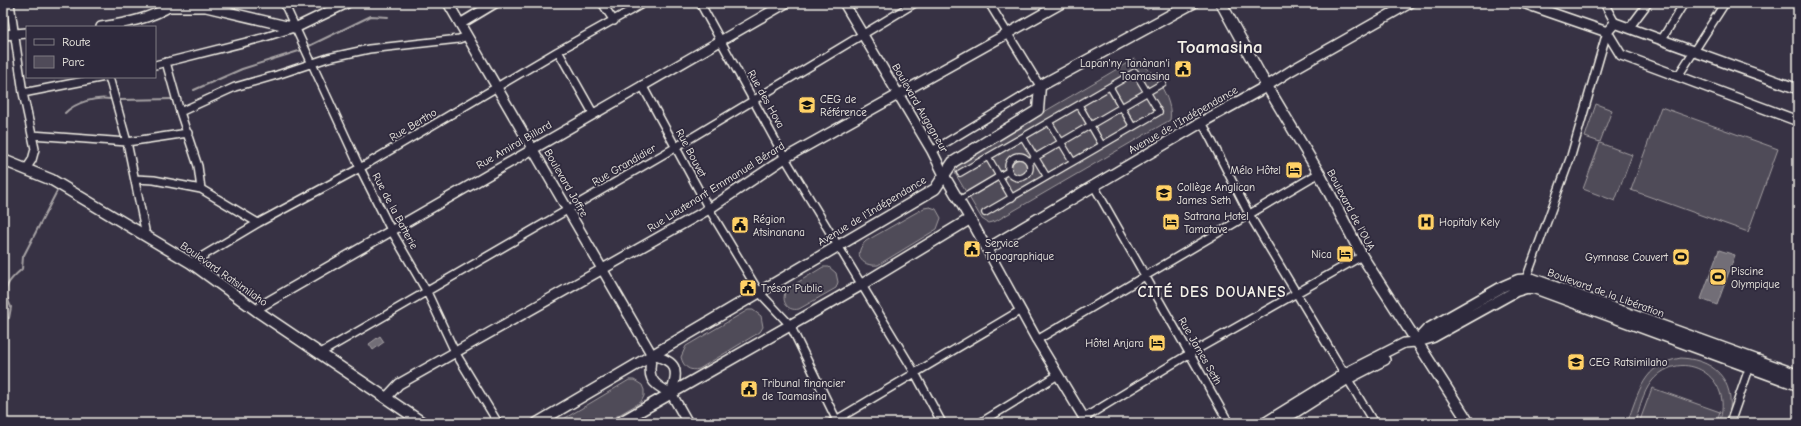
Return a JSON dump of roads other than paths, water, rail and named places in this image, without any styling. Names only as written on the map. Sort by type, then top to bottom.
[{"type":"main road","points":[[1040,86],[1193,3]]},
{"type":"main road","name":"Boulevard de l'OUA","points":[[1221,3],[1267,86],[1319,174],[1362,256],[1469,423]]},
{"type":"main road","name":"Avenue de l'Indépendance","points":[[537,423],[837,245],[935,189],[953,162],[1038,110],[1040,86]]},
{"type":"main road","name":"Avenue de l'Indépendance","points":[[987,249],[1202,122],[1267,86]]},
{"type":"main road","name":"Boulevard Ratsimilaho","points":[[3,160],[52,180],[191,262],[257,311],[423,423]]},
{"type":"main road","points":[[619,423],[972,223]]},
{"type":"main road","name":"Boulevard de la Libération","points":[[1526,283],[1533,280],[1751,363],[1798,385]]},
{"type":"main road","points":[[1416,342],[1433,337],[1516,291],[1526,283]]},
{"type":"main road","name":"Boulevard de la Libération","points":[[1751,363],[1798,375]]},
{"type":"street","points":[[10,3],[23,93],[35,149],[32,160],[26,169]]},
{"type":"street","name":"Rue de la Batterie","points":[[284,3],[360,168],[391,230],[427,292],[455,352],[498,423]]},
{"type":"street","points":[[156,65],[262,38],[295,28],[347,3]]},
{"type":"street","name":"Boulevard Joffre","points":[[448,3],[652,355]]},
{"type":"street","points":[[460,24],[495,3]]},
{"type":"street","points":[[602,3],[614,21]]},
{"type":"street","name":"Rue Bertho","points":[[191,262],[258,223],[360,168],[558,51],[644,3]]},
{"type":"street","name":"Rue des Hova","points":[[700,3],[785,158],[914,373],[942,423]]},
{"type":"street","name":"Rue Amiral Billard","points":[[257,311],[261,306],[391,230],[786,3]]},
{"type":"street","name":"Boulevard Augagneur","points":[[844,3],[932,150],[944,175],[1037,340],[1085,421]]},
{"type":"street","name":"Rue Grandidier","points":[[322,354],[324,351],[676,147],[915,3]]},
{"type":"street","points":[[932,150],[1040,86],[989,3]]},
{"type":"street","name":"Rue Lieutenant Emmanuel Bérard","points":[[386,398],[399,384],[709,209],[785,158],[1062,3]]},
{"type":"street","points":[[1267,86],[1292,70],[1410,3]]},
{"type":"street","points":[[1523,3],[1607,32],[1621,55],[1798,121]]},
{"type":"street","points":[[1604,3],[1615,23],[1630,27],[1798,89]]},
{"type":"street","points":[[1630,27],[1648,3]]},
{"type":"street","points":[[1662,39],[1684,3]]},
{"type":"street","points":[[1678,76],[1725,3]]},
{"type":"street","points":[[106,26],[134,21],[155,14],[171,5],[206,7],[295,28]]},
{"type":"street","points":[[1526,283],[1571,156],[1607,32],[1615,23]]},
{"type":"street","points":[[3,34],[26,33]]},
{"type":"street","points":[[180,112],[236,87],[312,63],[369,49],[459,39],[467,36]]},
{"type":"street","points":[[558,51],[593,113]]},
{"type":"street","points":[[166,62],[180,112],[188,133],[202,189]]},
{"type":"street","points":[[960,174],[1135,72],[1159,112],[985,213]]},
{"type":"street","points":[[23,93],[100,78]]},
{"type":"street","points":[[109,78],[127,142],[135,179],[145,230],[143,235]]},
{"type":"street","points":[[1029,161],[1163,83]]},
{"type":"street","name":"Rue Bouvet","points":[[642,85],[709,209],[759,292],[790,325],[835,422]]},
{"type":"street","points":[[1110,86],[1133,127]]},
{"type":"street","points":[[1079,104],[1102,145]]},
{"type":"street","points":[[1049,122],[1073,162]]},
{"type":"street","points":[[1202,122],[1249,214],[1374,423]]},
{"type":"street","points":[[32,136],[127,142],[188,133]]},
{"type":"street","points":[[1023,137],[1047,177]]},
{"type":"street","points":[[1015,156],[1023,156],[1029,161],[1030,171],[1024,177],[1015,178],[1008,172],[1008,164],[1015,156]]},
{"type":"street","points":[[988,157],[1012,198]]},
{"type":"street","points":[[959,200],[1008,172]]},
{"type":"street","points":[[1037,340],[1144,275],[1319,174]]},
{"type":"street","points":[[135,179],[154,180],[202,189],[258,223]]},
{"type":"street","name":"Rue James Seth","points":[[1094,186],[1229,423]]},
{"type":"street","points":[[1085,421],[1189,354],[1362,256]]},
{"type":"street","points":[[835,422],[914,373],[1021,310]]},
{"type":"street","points":[[1264,423],[1404,343],[1416,342]]},
{"type":"street","points":[[671,393],[677,378],[674,367],[666,359],[652,355],[648,369],[652,380],[660,388],[671,393],[688,423]]},
{"type":"street","points":[[1730,423],[1751,363]]},
{"type":"street","points":[[980,423],[1058,375]]},
{"type":"street","points":[[1280,423],[1347,376]]},
{"type":"waterway","points":[[309,46],[371,16],[388,17]]},
{"type":"waterway","points":[[194,90],[242,69],[302,50]]},
{"type":"waterway","points":[[65,113],[69,109],[86,101],[110,99]]},
{"type":"waterway","points":[[120,100],[173,99]]},
{"type":"waterway","points":[[3,320],[9,318],[11,307],[6,290],[8,285],[13,277],[22,269],[23,257],[57,191]]},
{"type":"place","name":"Lapan'ny Tanànan'i Toamasina","points":[[1183,69]]},
{"type":"place","name":"CEG de Référence","points":[[807,105]]},
{"type":"place","name":"Mélo Hôtel","points":[[1294,170]]},
{"type":"place","name":"Collège Anglican James Seth","points":[[1164,193]]},
{"type":"place","name":"Satrana Hotel Tamatave","points":[[1171,222]]},
{"type":"place","name":"Hopitaly Kely","points":[[1426,222]]},
{"type":"place","name":"Région Atsinanana","points":[[740,225]]},
{"type":"place","name":"Service Topographique","points":[[972,249]]},
{"type":"place","name":"Nica","points":[[1345,254]]},
{"type":"place","name":"Gymnase Couvert","points":[[1681,257]]},
{"type":"place","name":"Piscine Olympique","points":[[1718,277]]},
{"type":"place","name":"Trésor Public","points":[[748,288]]},
{"type":"place","name":"Hôtel Anjara","points":[[1157,343]]},
{"type":"place","name":"CEG Ratsimilaho","points":[[1576,362]]},
{"type":"place","name":"Tribunal financier de Toamasina","points":[[749,389]]},
{"type":"district","name":"Toamasina","points":[[1220,47]]},
{"type":"district","name":"CITÉ DES DOUANES","points":[[1212,292]]}]
